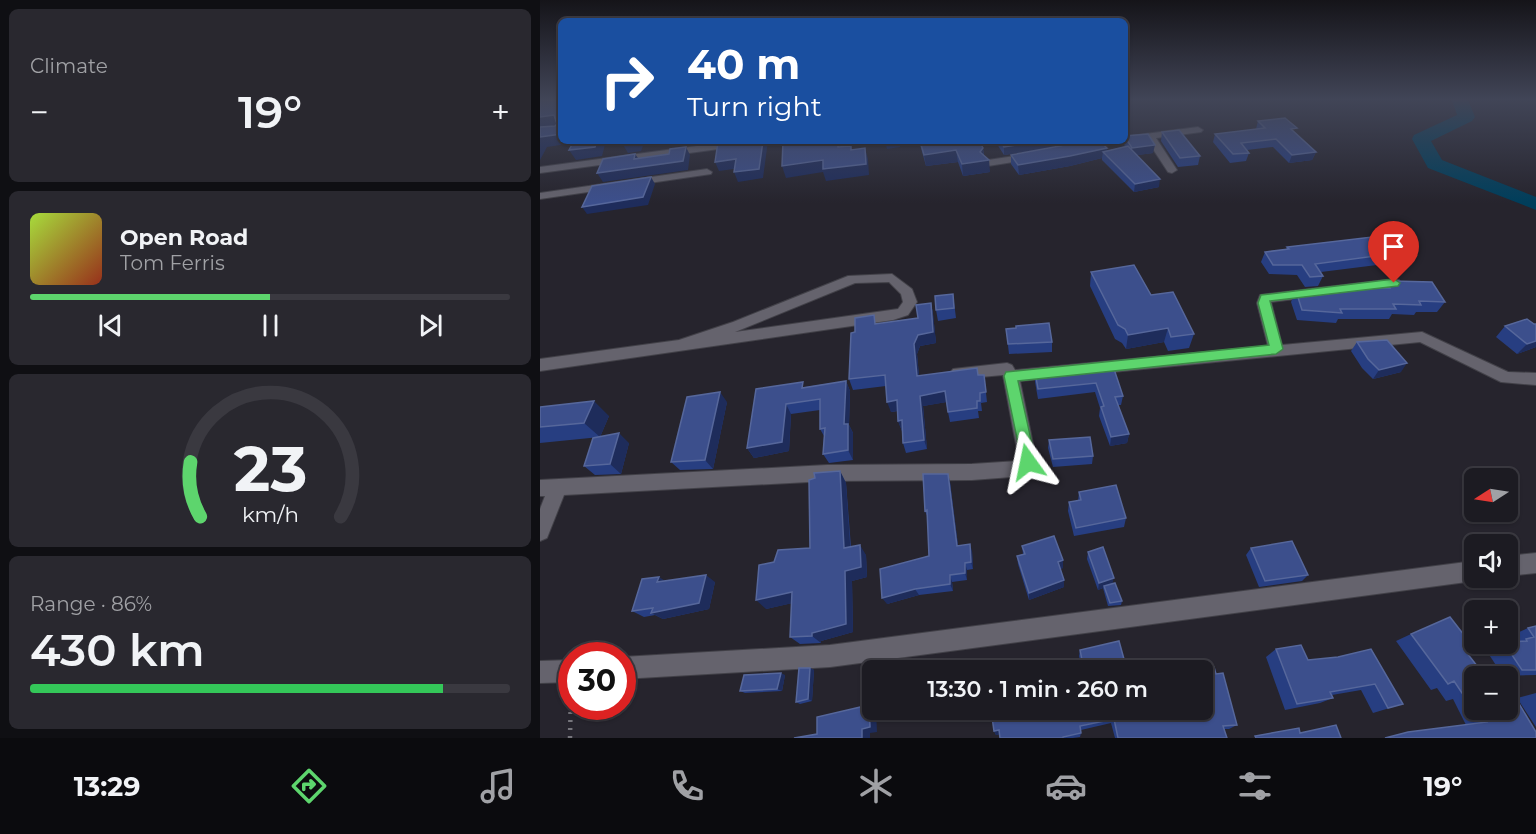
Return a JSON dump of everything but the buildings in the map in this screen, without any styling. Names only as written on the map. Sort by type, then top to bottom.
[{"type":"street","points":[[1128,140],[1162,134]]},
{"type":"street","points":[[1150,136],[1172,170]]},
{"type":"street","points":[[540,170],[734,144]]},
{"type":"street","points":[[1072,147],[1094,144]]},
{"type":"street","points":[[988,163],[1042,155]]},
{"type":"street","points":[[540,196],[707,172]]},
{"type":"street","points":[[540,365],[677,346],[893,315],[903,312],[909,302],[907,292],[892,278],[853,279],[738,326],[677,346]]},
{"type":"street","points":[[1276,349],[1264,303],[1265,298],[1394,283]]},
{"type":"street","points":[[1011,376],[1276,349],[1422,338],[1506,378],[1536,379]]},
{"type":"street","points":[[540,532],[549,487],[827,473],[972,472],[1026,468],[1028,462],[1011,376],[1007,369],[939,375]]},
{"type":"street","points":[[1518,565],[1536,563]]},
{"type":"street","points":[[636,667],[830,656],[1464,572]]},
{"type":"street","points":[[540,672],[558,671]]},
{"type":"path","points":[[570,720],[570,738]]},
{"type":"waterway","points":[[1430,134],[1421,139],[1435,164],[1536,204]]},
{"type":"route","points":[[1028,462],[1011,376],[1276,349],[1264,303],[1265,298],[1394,283]]}]
